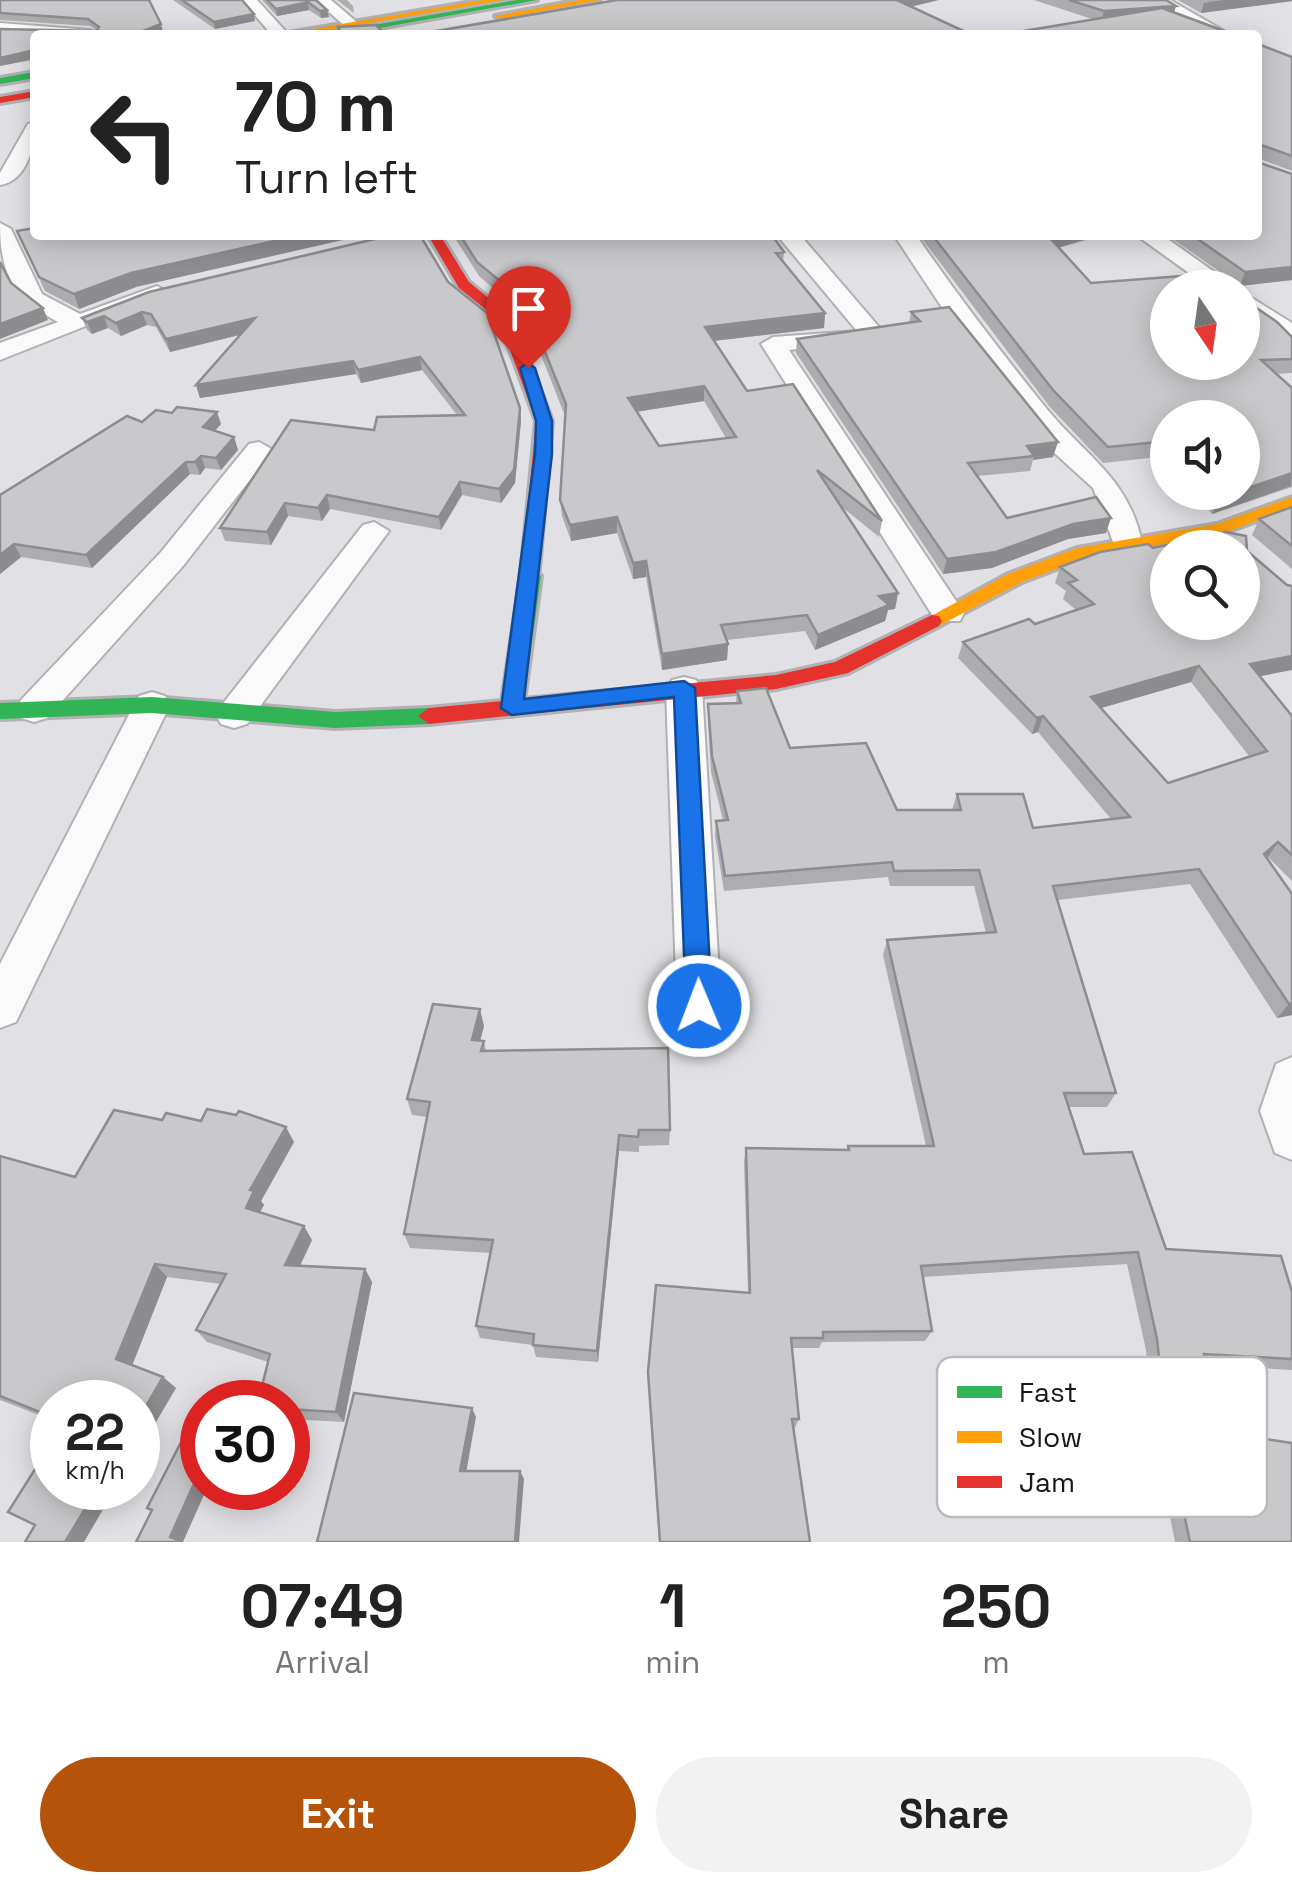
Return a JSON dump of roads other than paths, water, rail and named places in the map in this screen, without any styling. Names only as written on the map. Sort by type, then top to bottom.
[{"type":"main road","points":[[313,30],[499,0]]},
{"type":"main road","points":[[352,30],[533,0]]},
{"type":"main road","points":[[421,30],[604,2]]},
{"type":"main road","points":[[453,30],[604,2]]},
{"type":"main road","points":[[0,84],[30,80]]},
{"type":"main road","points":[[0,104],[30,99]]},
{"type":"main road","points":[[437,240],[464,285],[506,318],[544,421],[533,564],[512,708]]},
{"type":"main road","points":[[1245,530],[1292,502]]},
{"type":"main road","points":[[0,711],[152,705],[234,715],[335,720],[512,708],[684,688],[776,682],[841,668],[1015,578],[1084,552],[1150,542]]},
{"type":"street","points":[[248,0],[277,30]]},
{"type":"street","points":[[323,1],[333,0]]},
{"type":"street","points":[[1159,0],[1214,30]]},
{"type":"street","points":[[323,1],[351,24]]},
{"type":"street","points":[[0,28],[30,30]]},
{"type":"street","points":[[2,182],[30,136]]},
{"type":"street","points":[[0,229],[32,298],[73,320]]},
{"type":"street","points":[[792,240],[873,334],[773,344],[948,613]]},
{"type":"street","points":[[908,240],[964,322],[1059,442],[1105,484],[1122,516],[1127,543]]},
{"type":"street","points":[[1154,240],[1199,270]]},
{"type":"street","points":[[0,352],[73,320],[177,287]]},
{"type":"street","points":[[1260,311],[1292,334]]},
{"type":"street","points":[[34,709],[172,558],[259,450]]},
{"type":"street","points":[[234,715],[374,532]]},
{"type":"street","points":[[684,688],[699,1006]]},
{"type":"street","points":[[0,1008],[152,705]]},
{"type":"street","points":[[1292,1080],[1284,1111],[1292,1137]]}]
